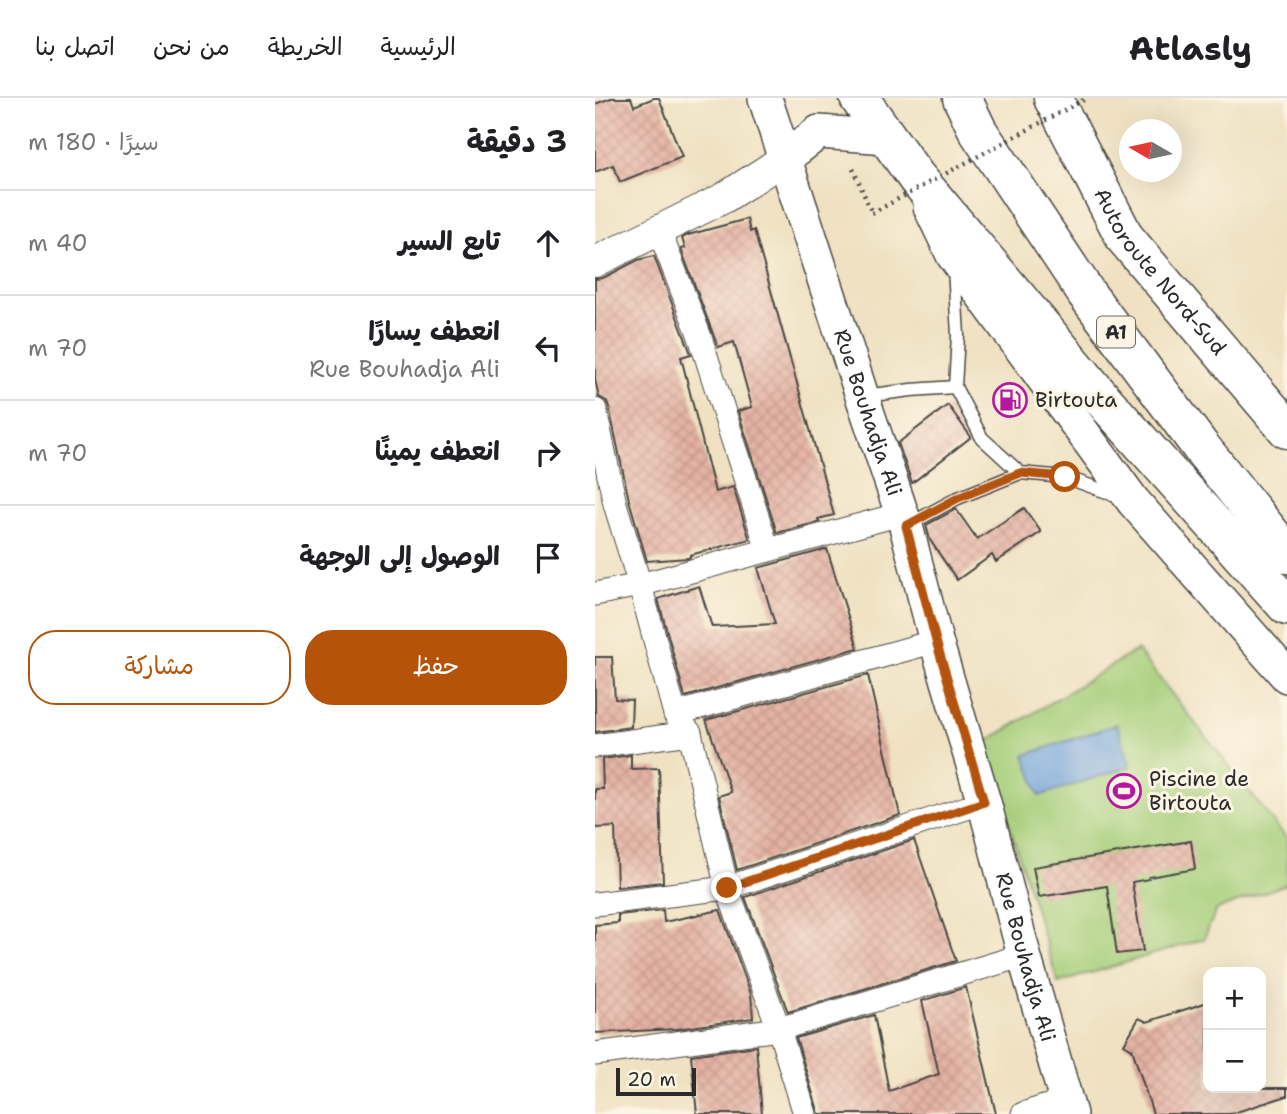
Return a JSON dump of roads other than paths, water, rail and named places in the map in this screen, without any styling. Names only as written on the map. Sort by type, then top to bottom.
[{"type":"highway","points":[[859,98],[916,177],[1099,395],[1287,606]]},
{"type":"highway","name":"A1","points":[[962,98],[978,131],[1086,293],[1200,446],[1287,554]]},
{"type":"highway","name":"Autoroute Nord-Sud","points":[[1053,98],[1125,238],[1287,429]]},
{"type":"main road","name":"Rue Bouhadja Ali","points":[[765,98],[904,520],[1068,1107]]},
{"type":"main road","points":[[783,159],[819,132],[888,137]]},
{"type":"main road","points":[[916,177],[953,255],[1133,501],[1287,676]]},
{"type":"street","points":[[595,262],[724,198],[783,159]]},
{"type":"street","points":[[659,230],[699,337],[768,550]]},
{"type":"street","points":[[595,410],[605,505],[640,585],[675,714],[690,733],[727,888],[779,1029],[805,1114]]},
{"type":"street","points":[[595,594],[640,585],[768,550],[904,520]]},
{"type":"street","points":[[675,714],[936,641]]},
{"type":"street","points":[[595,746],[690,733]]},
{"type":"street","points":[[595,904],[727,888],[984,802]]},
{"type":"street","points":[[595,1054],[779,1029],[1024,954]]},
{"type":"street","points":[[1023,1114],[1068,1107]]},
{"type":"lane","points":[[953,255],[958,335],[955,387],[982,438],[1020,473]]},
{"type":"lane","points":[[862,397],[955,387]]},
{"type":"lane","points":[[904,520],[1020,473],[1065,477],[1133,501]]},
{"type":"water","points":[[1117,724],[1131,766],[1039,796],[1025,755]]},
{"type":"place","name":"Birtouta","points":[[1010,400]]},
{"type":"place","name":"Piscine de Birtouta","points":[[1124,791]]}]
